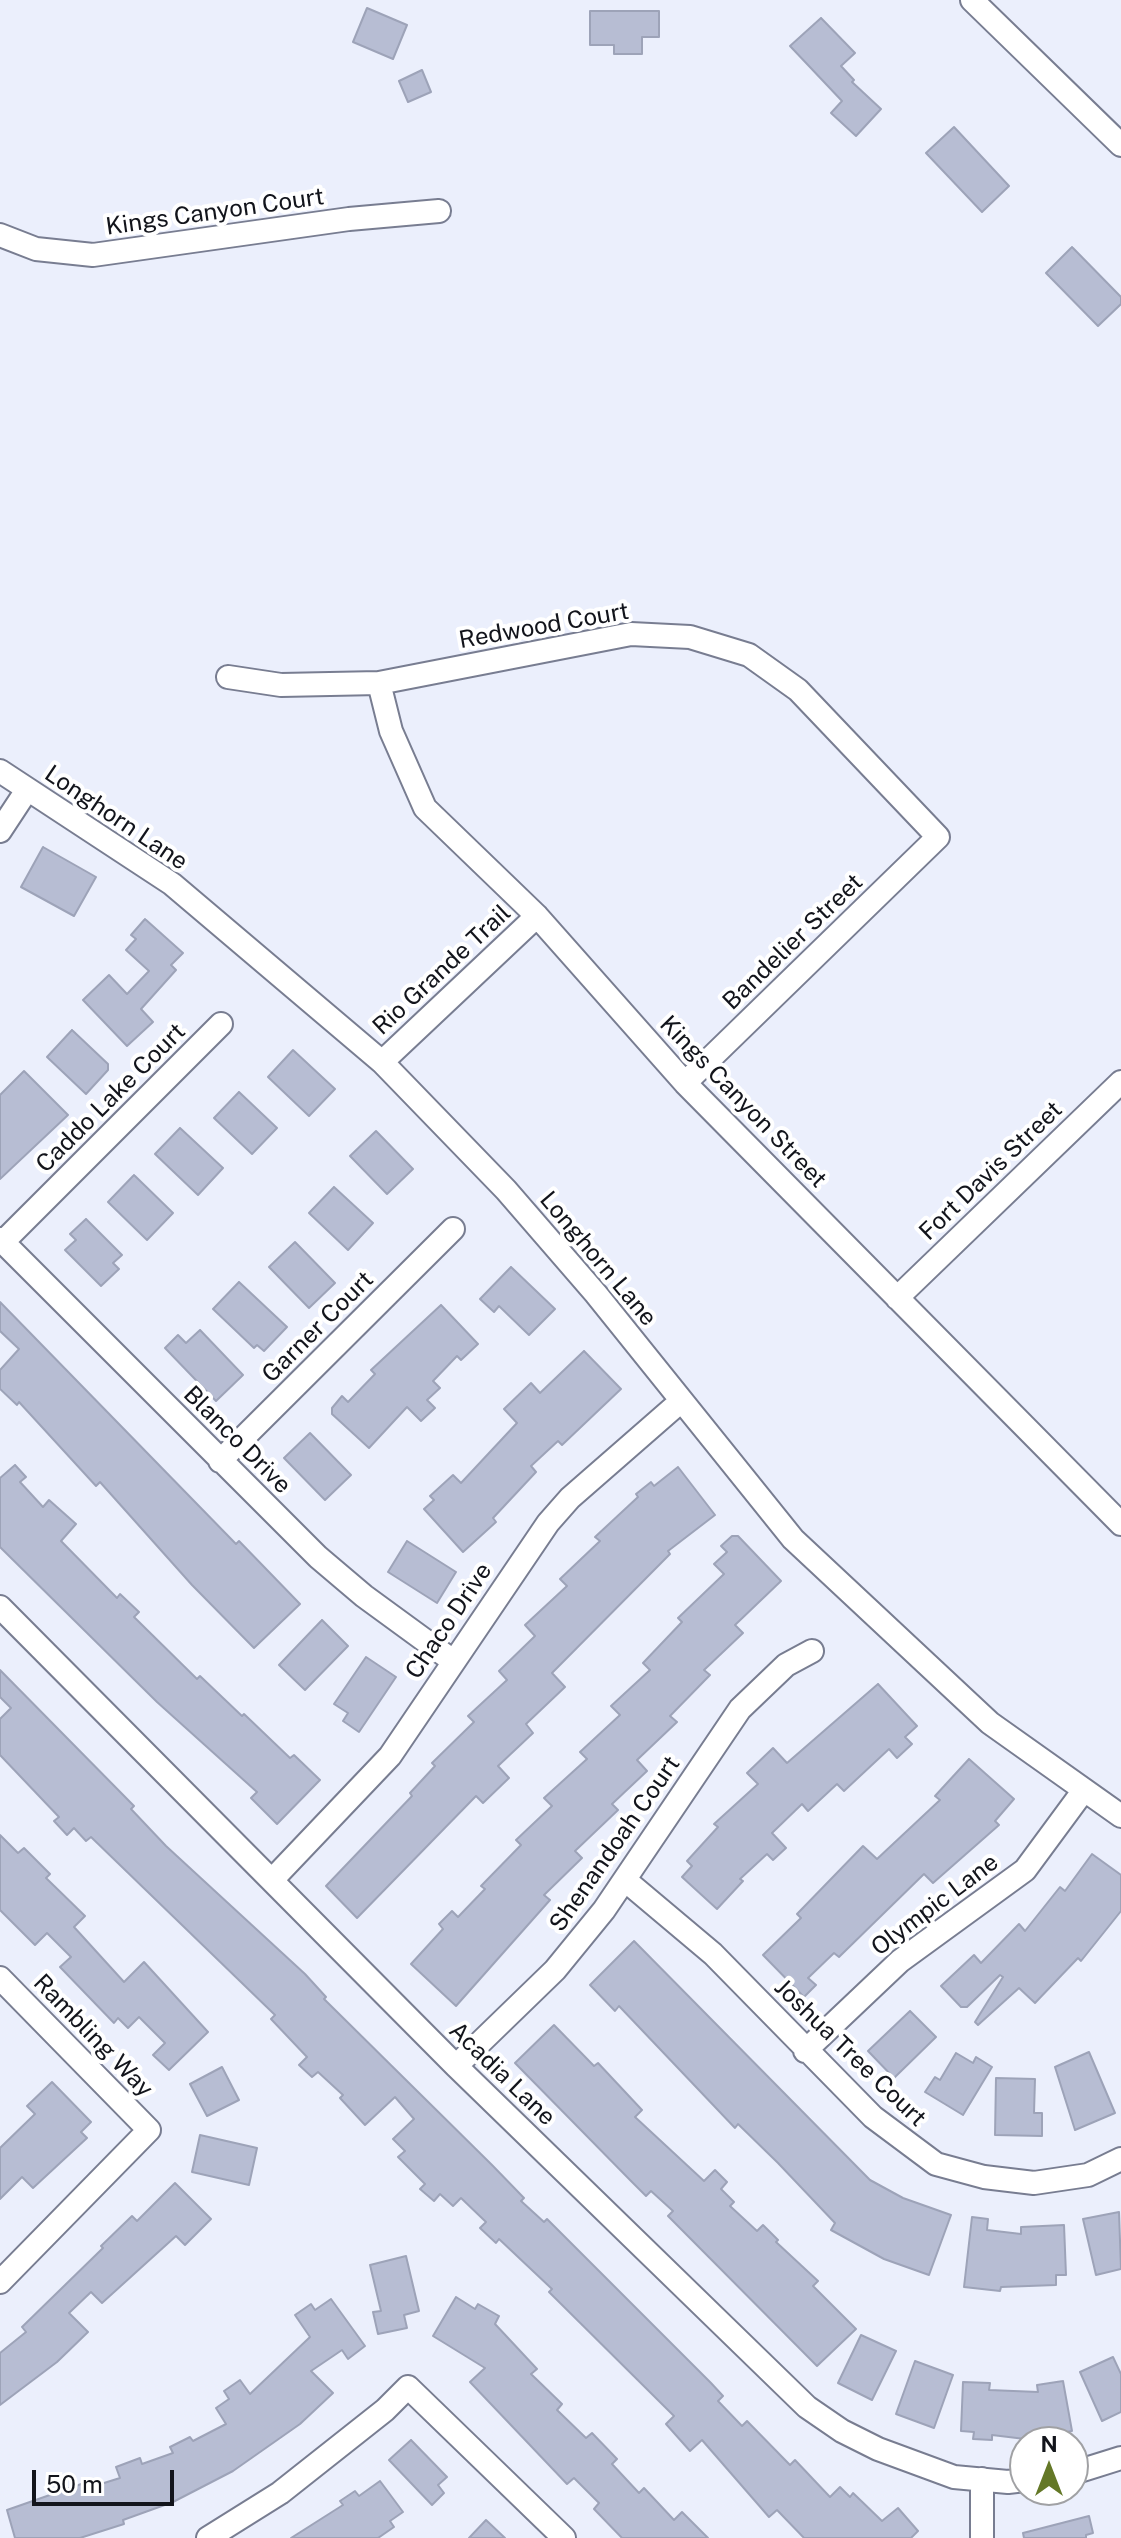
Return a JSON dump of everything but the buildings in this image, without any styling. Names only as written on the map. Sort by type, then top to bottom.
[{"type":"street","points":[[972,0],[1121,145]]},
{"type":"street","name":"Kings Canyon Court","points":[[0,235],[36,249],[93,255],[349,219],[439,211]]},
{"type":"street","name":"Redwood Court","points":[[228,677],[281,685],[379,683],[631,634],[690,637],[749,655],[798,690],[938,837]]},
{"type":"street","name":"Kings Canyon Street","points":[[379,683],[396,744],[425,808],[537,916],[685,1083],[1121,1524]]},
{"type":"street","name":"Longhorn Lane","points":[[0,771],[172,884],[382,1062],[536,1224],[793,1539],[990,1723],[1121,1816]]},
{"type":"street","points":[[0,831],[27,790]]},
{"type":"street","name":"Bandelier Street","points":[[685,1083],[938,837]]},
{"type":"street","name":"Rio Grande Trail","points":[[382,1062],[537,916]]},
{"type":"street","name":"Caddo Lake Court","points":[[2,1240],[221,1024]]},
{"type":"street","name":"Fort Davis Street","points":[[897,1298],[1121,1082]]},
{"type":"street","name":"Garner Court","points":[[220,1461],[453,1229]]},
{"type":"street","name":"Blanco Drive","points":[[2,1240],[220,1461],[338,1575],[453,1661]]},
{"type":"street","name":"Chaco Drive","points":[[272,1880],[390,1756],[548,1523],[570,1498],[680,1402]]},
{"type":"street","name":"Acadia Lane","points":[[0,1607],[456,2066],[807,2407],[842,2431],[878,2449],[954,2477],[1009,2480]]},
{"type":"street","name":"Shenandoah Court","points":[[456,2066],[555,1970],[625,1880],[740,1709],[786,1665],[812,1651]]},
{"type":"street","name":"Olympic Lane","points":[[805,2051],[900,1961],[1025,1870],[1084,1790]]},
{"type":"street","name":"Joshua Tree Court","points":[[625,1880],[713,1954],[873,2117],[936,2164],[984,2177],[1034,2183],[1088,2175],[1121,2159]]},
{"type":"street","name":"Rambling Way","points":[[0,1978],[149,2130],[0,2282]]},
{"type":"street","points":[[208,2538],[280,2493],[385,2410],[408,2387],[564,2538]]},
{"type":"street","points":[[1089,2468],[1121,2458]]},
{"type":"street","points":[[982,2479],[982,2538]]}]
